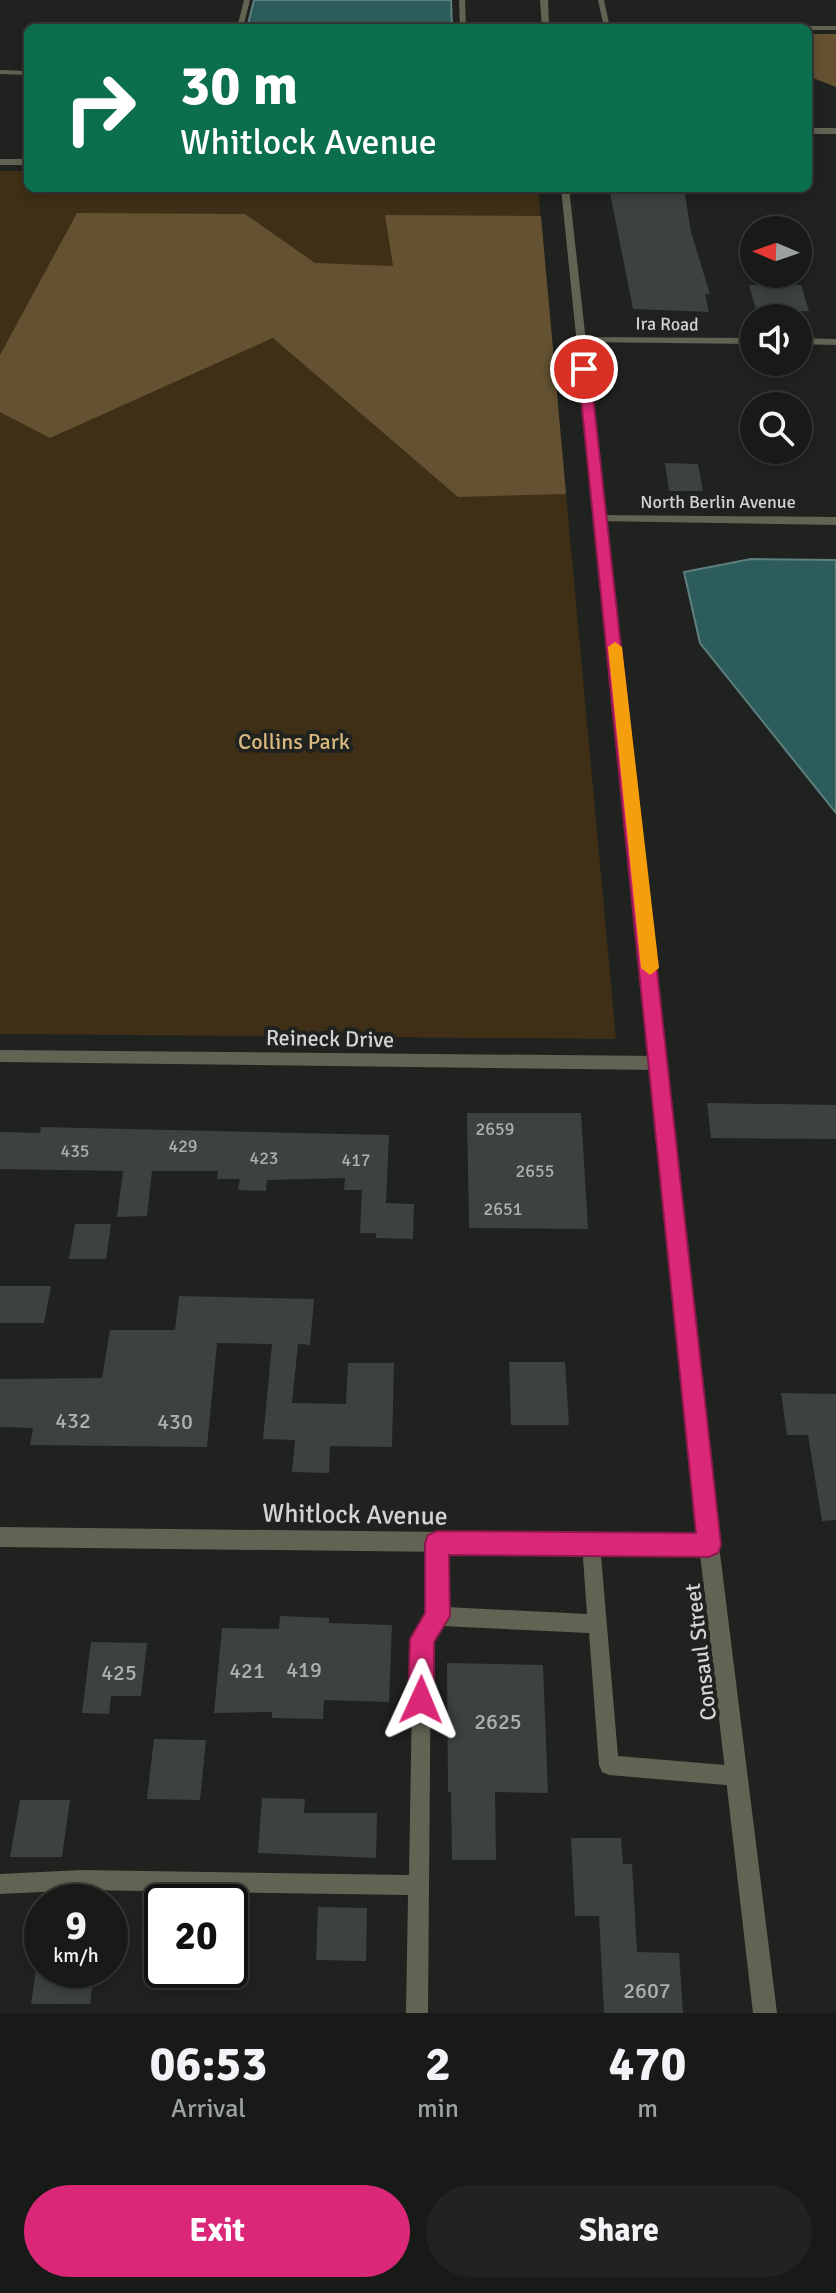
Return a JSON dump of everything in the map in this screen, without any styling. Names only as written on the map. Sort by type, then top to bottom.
[{"type":"street","points":[[544,0],[546,24]]},
{"type":"street","points":[[812,28],[836,28]]},
{"type":"street","points":[[812,131],[836,131]]},
{"type":"street","points":[[0,162],[24,162]]},
{"type":"street","name":"Consaul Street","points":[[565,192],[709,1545],[765,2013]]},
{"type":"street","name":"Ira Road","points":[[580,339],[740,341]]},
{"type":"street","points":[[812,341],[836,342]]},
{"type":"street","name":"North Berlin Avenue","points":[[600,519],[836,521]]},
{"type":"street","name":"Reineck Drive","points":[[0,1056],[660,1063]]},
{"type":"street","name":"Whitlock Avenue","points":[[0,1537],[709,1545]]},
{"type":"lane","points":[[241,24],[247,0]]},
{"type":"lane","points":[[462,0],[463,24]]},
{"type":"lane","points":[[601,0],[606,24]]},
{"type":"lane","points":[[0,72],[24,73]]},
{"type":"lane","points":[[417,2013],[422,1639],[437,1616],[437,1543]]},
{"type":"lane","points":[[591,1544],[609,1765],[737,1776]]},
{"type":"lane","points":[[437,1616],[597,1624]]},
{"type":"lane","points":[[0,1884],[82,1880],[417,1885]]},
{"type":"green space","name":"Collins Park","points":[[0,171],[24,171],[24,192],[538,192],[616,1039],[0,1034]]},
{"type":"shaded area","points":[[812,34],[836,34],[836,87],[812,78]]},
{"type":"shaded area","points":[[77,213],[245,214],[315,263],[393,266],[385,215],[541,216],[566,494],[458,497],[273,338],[50,438],[0,412],[0,355]]},
{"type":"water","points":[[254,0],[451,0],[452,24],[248,24]]},
{"type":"water","points":[[751,559],[836,560],[836,813],[700,643],[684,572]]},
{"type":"building","points":[[610,192],[685,192],[691,232],[710,294],[705,294],[709,312],[633,309]]},
{"type":"building","points":[[750,288],[802,288],[807,304],[754,304]]},
{"type":"building","points":[[665,463],[698,464],[703,491],[669,491]]},
{"type":"building","points":[[707,1103],[836,1105],[836,1139],[711,1138]]},
{"type":"building","points":[[467,1113],[581,1113],[588,1229],[469,1228]]},
{"type":"building","points":[[41,1127],[389,1135],[386,1203],[414,1204],[413,1239],[376,1238],[376,1233],[360,1233],[362,1190],[344,1190],[345,1178],[267,1180],[266,1191],[238,1190],[240,1179],[217,1179],[218,1171],[152,1171],[147,1216],[117,1217],[123,1171],[0,1169],[0,1132],[40,1133]]},
{"type":"building","points":[[75,1224],[111,1224],[106,1259],[69,1259]]},
{"type":"building","points":[[0,1286],[51,1286],[44,1323],[0,1323]]},
{"type":"building","points":[[179,1296],[314,1299],[310,1345],[298,1344],[292,1403],[346,1404],[348,1363],[394,1363],[392,1447],[330,1446],[329,1473],[292,1472],[295,1440],[263,1439],[272,1344],[217,1343],[207,1447],[30,1445],[33,1428],[0,1427],[0,1379],[102,1378],[110,1330],[175,1330]]},
{"type":"building","points":[[509,1362],[565,1362],[569,1425],[511,1425]]},
{"type":"building","points":[[781,1393],[836,1394],[836,1520],[822,1521],[808,1435],[787,1435]]},
{"type":"building","points":[[280,1616],[329,1618],[329,1623],[392,1625],[389,1702],[324,1700],[323,1719],[272,1718],[272,1712],[214,1713],[222,1628],[279,1629]]},
{"type":"building","points":[[91,1642],[147,1643],[141,1696],[111,1696],[109,1714],[82,1713]]},
{"type":"building","points":[[447,1663],[543,1665],[548,1793],[495,1792],[496,1860],[452,1860]]},
{"type":"building","points":[[154,1739],[206,1740],[200,1800],[147,1799]]},
{"type":"building","points":[[262,1798],[305,1799],[304,1813],[377,1813],[376,1858],[258,1853]]},
{"type":"building","points":[[20,1800],[70,1800],[62,1857],[10,1857]]},
{"type":"building","points":[[571,1838],[621,1838],[623,1864],[632,1864],[637,1952],[679,1953],[683,2013],[604,2013],[599,1916],[575,1916]]},
{"type":"building","points":[[318,1907],[367,1908],[366,1961],[316,1960]]},
{"type":"building","points":[[33,1988],[92,1988],[90,2004],[31,2004]]},
{"type":"slow traffic","points":[[615,647],[650,968]]},
{"type":"route","points":[[421,1700],[422,1639],[437,1616],[437,1543],[709,1545],[584,369]]}]
